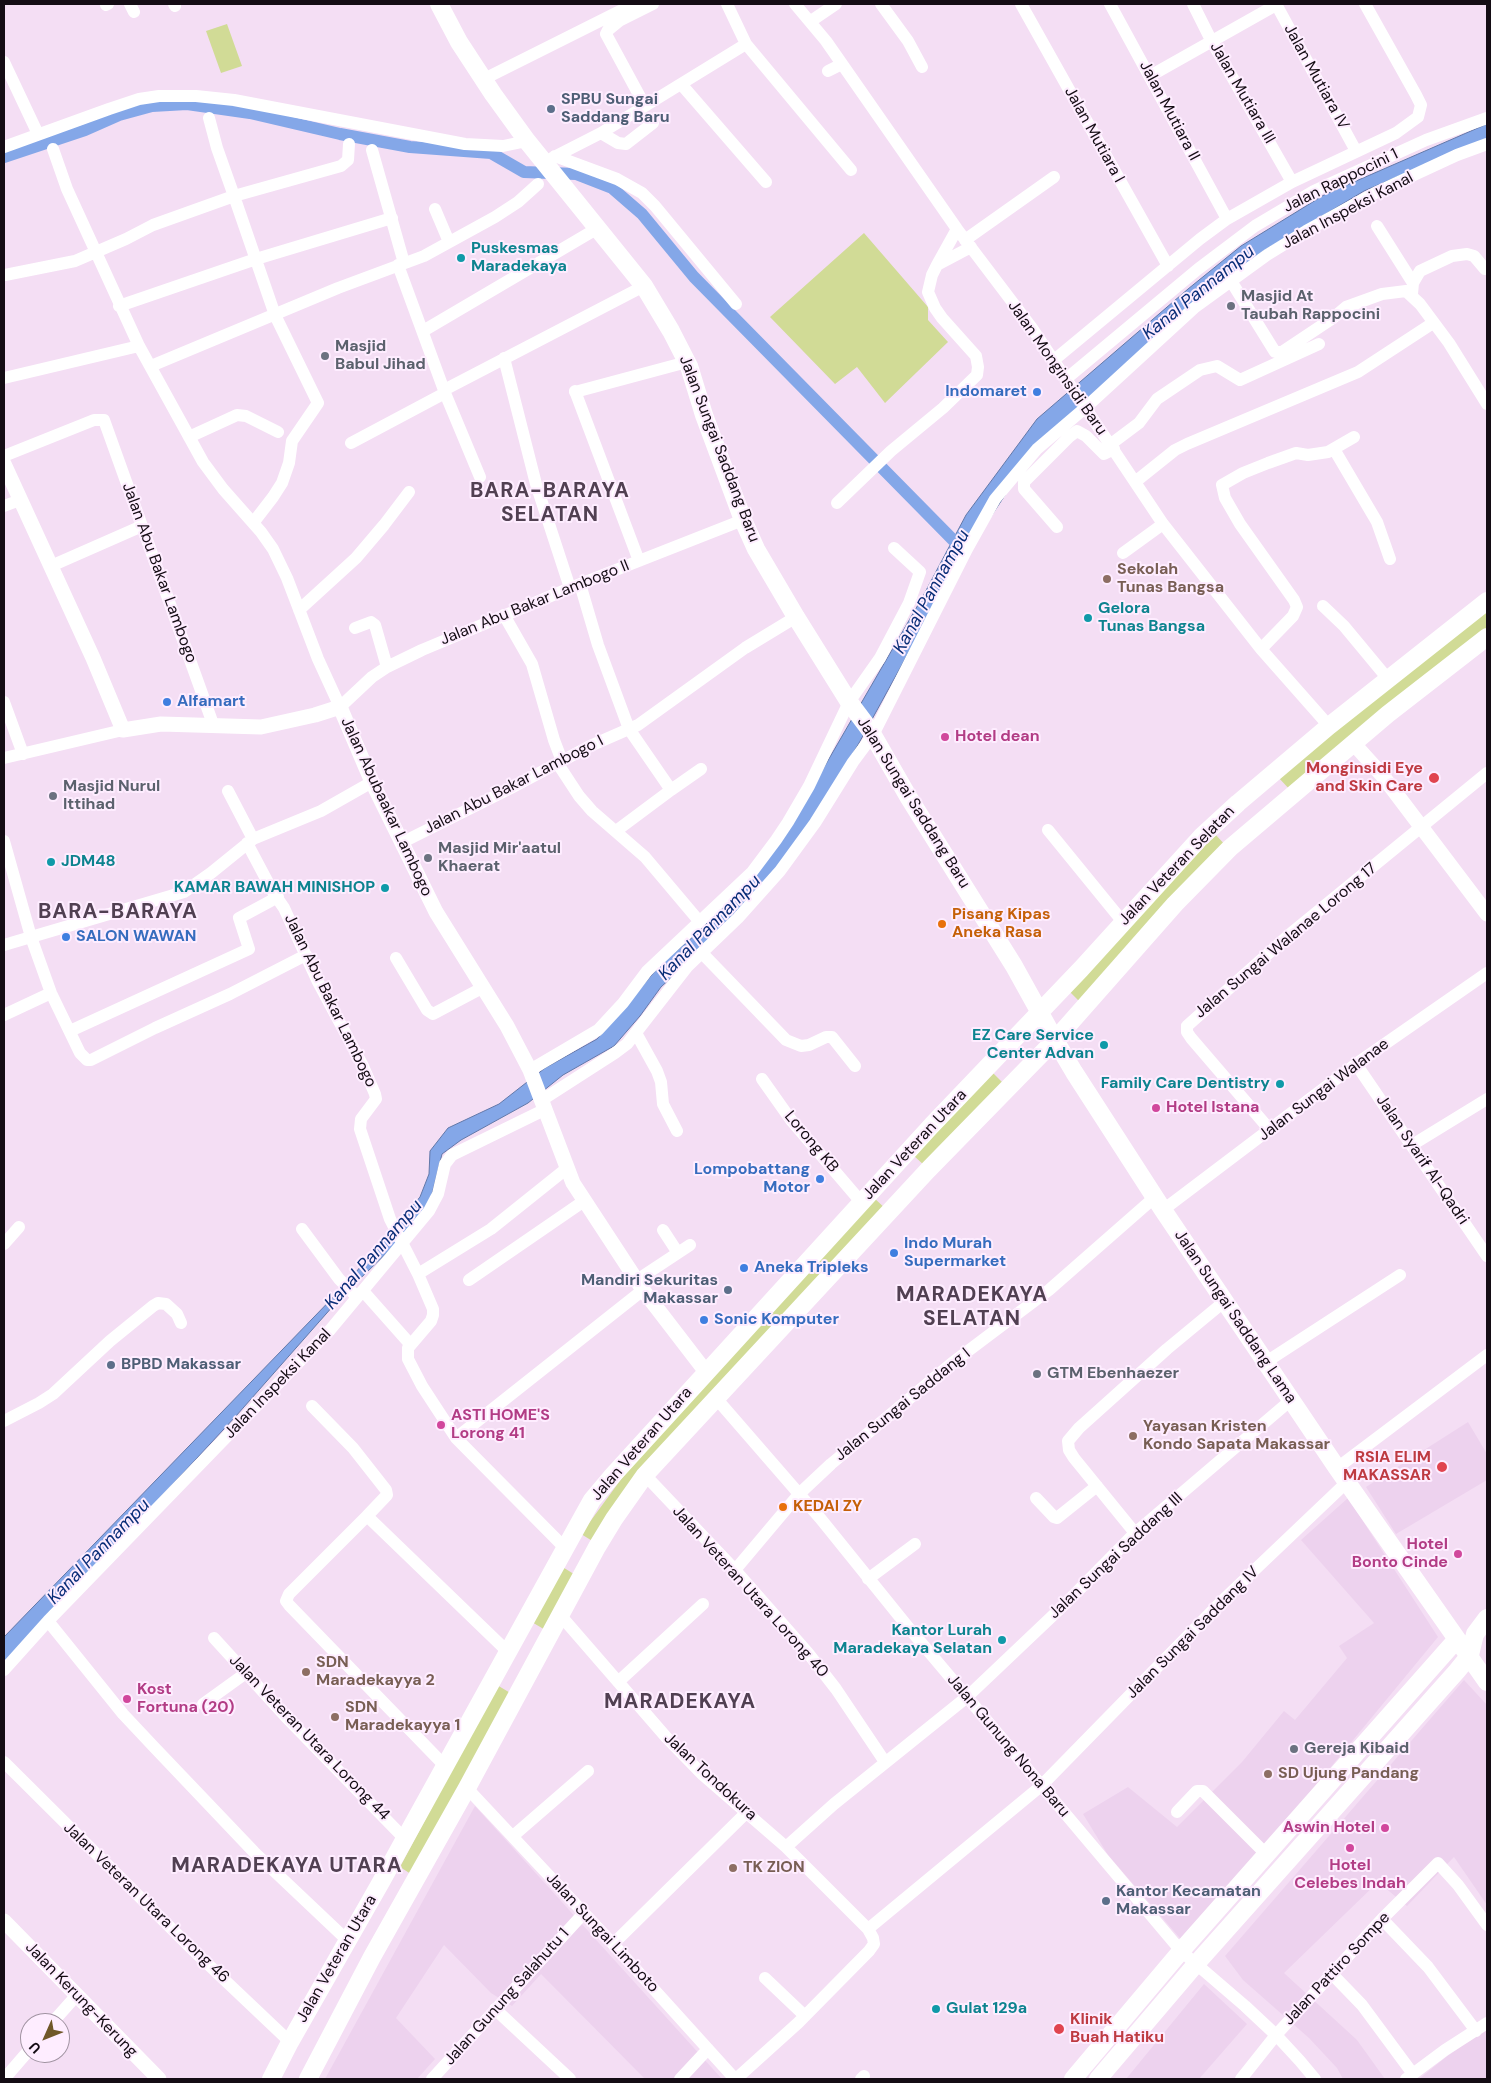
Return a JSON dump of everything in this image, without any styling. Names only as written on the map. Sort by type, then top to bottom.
[{"type":"main road","name":"Jalan Sungai Saddang Baru","points":[[439,4],[458,42],[528,141],[551,162],[577,201],[644,286],[687,362],[704,415],[756,549],[1014,966],[1054,1040]]},
{"type":"main road","name":"Jalan Veteran Selatan","points":[[1040,1012],[1201,837],[1329,726],[1487,601]]},
{"type":"main road","name":"Jalan Veteran Selatan","points":[[1054,1040],[1175,904],[1230,848],[1388,714],[1487,636]]},
{"type":"main road","points":[[1238,803],[1257,824]]},
{"type":"main road","name":"Jalan Veteran Utara","points":[[271,2079],[592,1500],[879,1183],[1040,1012]]},
{"type":"main road","name":"Jalan Veteran Utara","points":[[308,2079],[614,1518],[645,1475],[715,1398],[917,1181],[1054,1040]]},
{"type":"main road","name":"Jalan Sungai Saddang Lama","points":[[1054,1040],[1159,1203],[1291,1400],[1487,1682]]},
{"type":"main road","points":[[897,1164],[917,1181]]},
{"type":"main road","points":[[879,1183],[899,1201]]},
{"type":"main road","points":[[1098,2079],[1196,1964],[1470,1655],[1475,1634],[1487,1618]]},
{"type":"main road","points":[[1073,2079],[1181,1951],[1457,1639],[1475,1634]]},
{"type":"main road","points":[[381,1882],[406,1897]]},
{"type":"street","points":[[484,79],[634,4]]},
{"type":"street","points":[[645,106],[606,34],[619,21],[653,4]]},
{"type":"street","points":[[727,4],[746,44],[851,170]]},
{"type":"street","name":"Jalan Monginsidi Baru","points":[[795,4],[811,21],[842,64],[956,229],[1054,360],[1084,407],[1115,443],[1135,482],[1163,524],[1261,649],[1329,726]]},
{"type":"street","points":[[811,21],[836,4]]},
{"type":"street","points":[[881,4],[908,41],[922,67]]},
{"type":"street","name":"Jalan Mutiara I","points":[[1021,4],[1168,266]]},
{"type":"street","name":"Jalan Mutiara II","points":[[1110,4],[1227,219]]},
{"type":"street","name":"Jalan Mutiara III","points":[[1193,4],[1211,40],[1292,182]]},
{"type":"street","points":[[1150,76],[1276,4]]},
{"type":"street","name":"Jalan Mutiara IV","points":[[1276,4],[1356,151]]},
{"type":"street","points":[[1054,360],[1227,219],[1292,182],[1377,143],[1413,122],[1421,112],[1421,105],[1365,4]]},
{"type":"street","points":[[551,162],[601,134],[746,44]]},
{"type":"street","points":[[4,62],[38,134]]},
{"type":"street","points":[[828,71],[842,64]]},
{"type":"street","points":[[682,84],[766,182]]},
{"type":"street","points":[[4,148],[38,134],[139,100],[159,96],[196,96],[234,100],[465,144],[503,146],[528,141]]},
{"type":"street","points":[[209,118],[231,197],[256,259],[275,315],[318,403],[292,441],[289,463],[282,483],[253,523]]},
{"type":"street","name":"Jalan Rappocini 1","points":[[1067,380],[1198,269],[1261,222],[1314,191],[1349,174],[1435,137],[1487,118]]},
{"type":"street","points":[[601,134],[618,143],[626,144],[653,124]]},
{"type":"street","points":[[5,275],[75,261],[95,254],[153,225],[231,197],[341,166],[348,160],[349,144]]},
{"type":"street","name":"Jalan Inspeksi Kanal","points":[[4,1670],[48,1621],[284,1379],[434,1202],[445,1164],[452,1155],[543,1101],[615,1053],[636,1033],[664,994],[738,918],[780,871],[815,823],[871,733],[962,558],[995,499],[1037,449],[1194,308],[1267,255],[1340,212],[1440,163],[1487,144]]},
{"type":"street","points":[[53,149],[67,189],[84,223],[95,254],[139,346],[212,476],[267,540],[278,558],[318,659],[340,707]]},
{"type":"street","points":[[372,150],[392,218],[401,264],[422,331],[480,477]]},
{"type":"street","points":[[551,162],[618,179],[642,193],[655,206],[736,304]]},
{"type":"street","points":[[937,265],[968,244],[1054,177]]},
{"type":"street","points":[[151,366],[424,256],[495,217],[518,202],[538,184]]},
{"type":"street","points":[[435,209],[449,242]]},
{"type":"street","points":[[119,306],[256,259],[392,218]]},
{"type":"street","points":[[1377,226],[1432,323],[1449,343],[1487,404]]},
{"type":"street","points":[[422,331],[598,228]]},
{"type":"street","points":[[837,503],[891,451],[943,408],[974,379],[978,372],[976,356],[942,318],[928,292],[932,275],[956,229]]},
{"type":"street","points":[[1231,281],[1275,352],[1282,352],[1333,318],[1346,307],[1367,298],[1391,292],[1406,291],[1412,288],[1417,276],[1424,269],[1459,254],[1474,256],[1485,269]]},
{"type":"street","points":[[351,443],[504,358],[644,286]]},
{"type":"street","points":[[1135,482],[1181,447],[1358,372],[1432,323]]},
{"type":"street","points":[[1057,527],[1024,489],[1024,482],[1069,436],[1077,431],[1086,436],[1104,454],[1139,423],[1157,398],[1200,370],[1217,366],[1240,380],[1319,344]]},
{"type":"street","points":[[4,378],[139,346]]},
{"type":"street","points":[[504,358],[536,484],[629,729],[671,790]]},
{"type":"street","points":[[639,561],[575,392],[687,362]]},
{"type":"street","points":[[189,437],[237,415],[246,416],[278,432]]},
{"type":"street","name":"Jalan Abu Bakar Lambogo","points":[[4,456],[94,420],[102,419],[105,421],[213,724]]},
{"type":"street","points":[[1261,649],[1293,616],[1297,607],[1236,517],[1225,498],[1222,485],[1243,473],[1296,453],[1316,455],[1354,437]]},
{"type":"street","points":[[1334,448],[1377,522],[1390,559]]},
{"type":"street","points":[[4,464],[93,658],[123,730],[4,758]]},
{"type":"street","points":[[299,610],[356,558],[409,492]]},
{"type":"street","points":[[4,506],[20,500]]},
{"type":"street","name":"Jalan Abu Bakar Lambogo II","points":[[340,707],[372,677],[386,667],[454,635],[744,520]]},
{"type":"street","points":[[1123,554],[1163,524]]},
{"type":"street","points":[[51,566],[142,526]]},
{"type":"street","points":[[531,1073],[598,1030],[623,1003],[647,971],[752,872],[784,828],[851,704],[880,658],[909,603],[920,576],[919,570],[894,548]]},
{"type":"street","points":[[1323,606],[1344,626],[1388,679]]},
{"type":"street","points":[[504,615],[524,646],[532,664],[560,762],[579,796],[592,811],[650,862],[699,921]]},
{"type":"street","points":[[629,729],[656,714],[745,648],[796,616]]},
{"type":"street","points":[[355,628],[371,622],[375,625],[386,667]]},
{"type":"street","points":[[4,702],[23,754]]},
{"type":"street","name":"Jalan Abubaakar Lambogo","points":[[123,730],[161,724],[213,724],[261,727],[315,715],[340,707],[372,782],[436,912],[514,1038],[543,1101],[566,1169],[584,1201],[640,1285],[706,1372]]},
{"type":"street","name":"Jalan Abu Bakar Lambogo I","points":[[401,843],[590,746],[629,729]]},
{"type":"street","points":[[1354,744],[1382,775],[1420,828],[1487,914]]},
{"type":"street","points":[[616,831],[701,769]]},
{"type":"street","points":[[1420,828],[1487,773]]},
{"type":"street","points":[[4,945],[184,892],[250,841],[272,830],[322,811],[372,782]]},
{"type":"street","name":"Jalan Abu Bakar Lambogo","points":[[228,791],[273,892],[284,908],[318,982],[363,1066],[375,1094],[376,1099],[361,1119],[360,1129],[390,1219],[418,1274],[434,1315],[431,1321],[410,1344]]},
{"type":"street","name":"Jalan Sungai Walanae Lorong 17","points":[[1270,1130],[1191,1038],[1187,1032],[1187,1026],[1284,940],[1420,828]]},
{"type":"street","points":[[1048,830],[1123,922]]},
{"type":"street","points":[[4,841],[31,937],[51,993],[83,1058],[91,1060],[230,994],[306,955]]},
{"type":"street","points":[[70,1031],[249,949],[239,918],[278,897]]},
{"type":"street","points":[[702,953],[786,1040],[801,1046],[809,1045],[826,1037],[832,1037],[854,1066]]},
{"type":"street","points":[[396,958],[427,1010],[433,1014],[482,988]]},
{"type":"street","name":"Jalan Sungai Walanae","points":[[1159,1203],[1270,1130],[1356,1064],[1487,973]]},
{"type":"street","points":[[4,1015],[51,993]]},
{"type":"street","points":[[636,1033],[658,1071],[661,1082],[662,1104],[677,1132]]},
{"type":"street","name":"Jalan Syarif Al-Qadri","points":[[1356,1064],[1487,1256]]},
{"type":"street","name":"Lorong KB","points":[[762,1079],[791,1120],[862,1203]]},
{"type":"street","points":[[1412,1145],[1487,1099]]},
{"type":"street","points":[[418,1274],[491,1229],[566,1169]]},
{"type":"street","points":[[469,1280],[584,1201]]},
{"type":"street","name":"Jalan Sungai Saddang I","points":[[735,1570],[799,1494],[831,1464],[923,1386],[1159,1203]]},
{"type":"street","points":[[4,1244],[19,1227]]},
{"type":"street","points":[[302,1230],[339,1279],[357,1293],[410,1344],[406,1353],[408,1359],[422,1386],[456,1438],[565,1548]]},
{"type":"street","points":[[663,1230],[678,1253]]},
{"type":"street","points":[[456,1438],[690,1245]]},
{"type":"street","points":[[1266,1362],[1400,1275]]},
{"type":"street","points":[[1135,1533],[1074,1458],[1069,1450],[1068,1441],[1079,1428],[1225,1301]]},
{"type":"street","points":[[4,1421],[53,1394],[110,1341],[153,1306],[166,1304],[177,1314],[181,1323]]},
{"type":"street","name":"Jalan Sungai Saddang IV","points":[[868,1929],[1041,1786],[1342,1475],[1487,1355]]},
{"type":"street","name":"Jalan Gunung Nona Baru","points":[[715,1398],[799,1494],[1041,1786],[1181,1951],[1276,2035],[1315,2079]]},
{"type":"street","name":"Jalan Sungai Saddang III","points":[[786,1847],[834,1804],[967,1697],[1135,1533],[1291,1400]]},
{"type":"street","points":[[312,1406],[353,1448],[386,1490],[387,1495],[289,1594],[286,1601],[444,1765]]},
{"type":"street","name":"Jalan Veteran Utara Lorong 40","points":[[645,1475],[735,1570],[814,1660],[885,1762]]},
{"type":"street","points":[[1036,1498],[1057,1518],[1097,1486]]},
{"type":"street","points":[[367,1516],[508,1652]]},
{"type":"street","points":[[868,1579],[915,1544]]},
{"type":"street","points":[[618,1682],[703,1604]]},
{"type":"street","name":"Jalan Tondokura","points":[[561,1616],[666,1737],[703,1775],[786,1847],[868,1929]]},
{"type":"street","points":[[48,1621],[123,1714],[254,1852],[348,1941]]},
{"type":"street","name":"Jalan Veteran Utara Lorong 44","points":[[214,1638],[325,1758],[404,1838]]},
{"type":"street","points":[[203,1704],[246,1673]]},
{"type":"street","name":"Jalan Veteran Utara Lorong 46","points":[[4,1762],[194,1951],[290,2042]]},
{"type":"street","points":[[513,1836],[588,1771]]},
{"type":"street","name":"Jalan Sungai Limboto","points":[[467,1788],[736,2079]]},
{"type":"street","points":[[1177,1812],[1197,1791],[1203,1791],[1266,1854]]},
{"type":"street","points":[[613,1944],[747,1812]]},
{"type":"street","name":"Jalan Pattiro Sompe","points":[[1241,2079],[1276,2035],[1382,1919],[1438,1863],[1458,1885],[1487,1925]]},
{"type":"street","name":"Jalan Gunung Salahutu 1","points":[[432,2079],[583,1914]]},
{"type":"street","points":[[1382,1919],[1428,1967],[1476,2031]]},
{"type":"street","name":"Jalan Kerung-Kerung","points":[[4,1921],[159,2079]]},
{"type":"street","points":[[736,2079],[869,1952],[874,1944],[868,1929]]},
{"type":"street","points":[[1332,1974],[1374,2020],[1409,2076],[1487,2023]]},
{"type":"street","points":[[765,1978],[804,2016]]},
{"type":"street","points":[[61,2013],[76,1996]]},
{"type":"street","points":[[495,2009],[570,2079]]},
{"type":"street","points":[[680,2079],[708,2049]]},
{"type":"street","points":[[4,2079],[20,2061]]},
{"type":"shaded area","name":"RSIA ELIM MAKASSAR","points":[[1468,1422],[1487,1454],[1487,1480],[1396,1534],[1366,1487]]},
{"type":"shaded area","points":[[1348,1498],[1438,1637],[1185,1944],[1108,1855],[1083,1814],[1128,1787],[1177,1827],[1242,1762],[1284,1711],[1295,1720],[1347,1658],[1339,1646],[1374,1623],[1301,1540]]},
{"type":"shaded area","points":[[1464,1680],[1487,1705],[1487,1905],[1454,1857],[1407,1906],[1378,1882],[1284,1973],[1357,2040],[1385,2079],[1343,2079],[1337,2068],[1309,2038],[1243,1980],[1225,1956]]},
{"type":"shaded area","points":[[475,1806],[722,2079],[645,2079],[541,1974],[512,2006],[491,1993],[444,1945],[396,2018],[435,2059],[417,2079],[325,2079]]},
{"type":"shaded area","points":[[1204,1984],[1247,2024],[1199,2079],[1126,2079]]},
{"type":"shaded area","points":[[1487,2027],[1487,2079],[1419,2079],[1446,2057]]},
{"type":"green space","points":[[227,24],[242,66],[221,73],[206,31]]},
{"type":"green space","points":[[864,233],[928,307],[928,320],[948,342],[885,403],[857,367],[835,384],[770,317]]},
{"type":"green space","points":[[1487,606],[1487,633],[1292,792],[1277,776]]},
{"type":"green space","points":[[1215,834],[1227,847],[1082,1004],[1068,990]]},
{"type":"green space","points":[[991,1071],[1007,1087],[925,1166],[913,1155]]},
{"type":"green space","points":[[873,1197],[887,1210],[594,1542],[581,1534],[622,1478]]},
{"type":"green space","points":[[561,1566],[577,1576],[547,1631],[530,1621]]},
{"type":"green space","points":[[497,1685],[512,1694],[414,1876],[400,1867]]},
{"type":"water","name":"Kanal Pannampu","points":[[1487,124],[1487,141],[1474,144],[1364,191],[1262,252],[1038,445],[944,588],[859,743],[807,830],[736,918],[661,987],[640,1016],[614,1046],[563,1075],[528,1103],[461,1140],[442,1154],[430,1202],[394,1246],[341,1297],[236,1416],[4,1666],[4,1637],[344,1286],[420,1197],[429,1174],[430,1151],[448,1128],[499,1104],[545,1068],[597,1039],[662,963],[694,936],[750,881],[786,833],[922,598],[966,515],[1037,419],[1241,246],[1324,195]]},
{"type":"waterway","name":"Kanal Pannampu","points":[[4,157],[85,130],[119,115],[152,106],[187,104],[250,113],[340,134],[410,147],[491,153],[524,172],[576,174],[612,188],[642,214],[694,277],[959,546]]},
{"type":"place","name":"SPBU Sungai Saddang Baru","points":[[551,109]]},
{"type":"place","name":"Puskesmas Maradekaya","points":[[461,258]]},
{"type":"place","name":"Masjid At Taubah Rappocini","points":[[1231,306]]},
{"type":"place","name":"Masjid Babul Jihad","points":[[325,356]]},
{"type":"place","name":"Indomaret","points":[[1037,392]]},
{"type":"place","name":"Sekolah Tunas Bangsa","points":[[1107,579]]},
{"type":"place","name":"Gelora Tunas Bangsa","points":[[1088,618]]},
{"type":"place","name":"Alfamart","points":[[167,702]]},
{"type":"place","name":"Hotel dean","points":[[945,737]]},
{"type":"place","name":"Monginsidi Eye and Skin Care","points":[[1434,778]]},
{"type":"place","name":"Masjid Nurul Ittihad","points":[[53,796]]},
{"type":"place","name":"Masjid Mir'aatul Khaerat","points":[[428,858]]},
{"type":"place","name":"JDM48","points":[[51,862]]},
{"type":"place","name":"KAMAR BAWAH MINISHOP","points":[[385,888]]},
{"type":"place","name":"Pisang Kipas Aneka Rasa","points":[[942,924]]},
{"type":"place","name":"SALON WAWAN","points":[[66,937]]},
{"type":"place","name":"EZ Care Service Center Advan","points":[[1104,1045]]},
{"type":"place","name":"Family Care Dentistry","points":[[1280,1084]]},
{"type":"place","name":"Hotel Istana","points":[[1156,1108]]},
{"type":"place","name":"Lompobattang Motor","points":[[820,1179]]},
{"type":"place","name":"Indo Murah Supermarket","points":[[894,1253]]},
{"type":"place","name":"Aneka Tripleks","points":[[744,1268]]},
{"type":"place","name":"Mandiri Sekuritas Makassar","points":[[728,1290]]},
{"type":"place","name":"Sonic Komputer","points":[[704,1320]]},
{"type":"place","name":"BPBD Makassar","points":[[111,1365]]},
{"type":"place","name":"GTM Ebenhaezer","points":[[1037,1374]]},
{"type":"place","name":"ASTI HOME'S Lorong 41","points":[[441,1425]]},
{"type":"place","name":"Yayasan Kristen Kondo Sapata Makassar","points":[[1133,1436]]},
{"type":"place","name":"RSIA ELIM MAKASSAR","points":[[1442,1467]]},
{"type":"place","name":"KEDAI ZY","points":[[783,1507]]},
{"type":"place","name":"Hotel Bonto Cinde","points":[[1458,1554]]},
{"type":"place","name":"Kantor Lurah Maradekaya Selatan","points":[[1002,1640]]},
{"type":"place","name":"SDN Maradekayya 2","points":[[306,1672]]},
{"type":"place","name":"Kost Fortuna (20)","points":[[127,1699]]},
{"type":"place","name":"SDN Maradekayya 1","points":[[335,1717]]},
{"type":"place","name":"Gereja Kibaid","points":[[1294,1749]]},
{"type":"place","name":"SD Ujung Pandang","points":[[1268,1774]]},
{"type":"place","name":"Aswin Hotel","points":[[1385,1828]]},
{"type":"place","name":"Hotel Celebes Indah","points":[[1350,1848]]},
{"type":"place","name":"TK ZION","points":[[733,1868]]},
{"type":"place","name":"Kantor Kecamatan Makassar","points":[[1106,1901]]},
{"type":"place","name":"Gulat 129a","points":[[936,2009]]},
{"type":"place","name":"Klinik Buah Hatiku","points":[[1059,2029]]},
{"type":"district","name":"BARA-BARAYA SELATAN","points":[[550,503]]},
{"type":"district","name":"BARA-BARAYA","points":[[118,912]]},
{"type":"district","name":"MARADEKAYA SELATAN","points":[[972,1307]]},
{"type":"district","name":"MARADEKAYA","points":[[680,1702]]},
{"type":"district","name":"MARADEKAYA UTARA","points":[[287,1866]]}]
